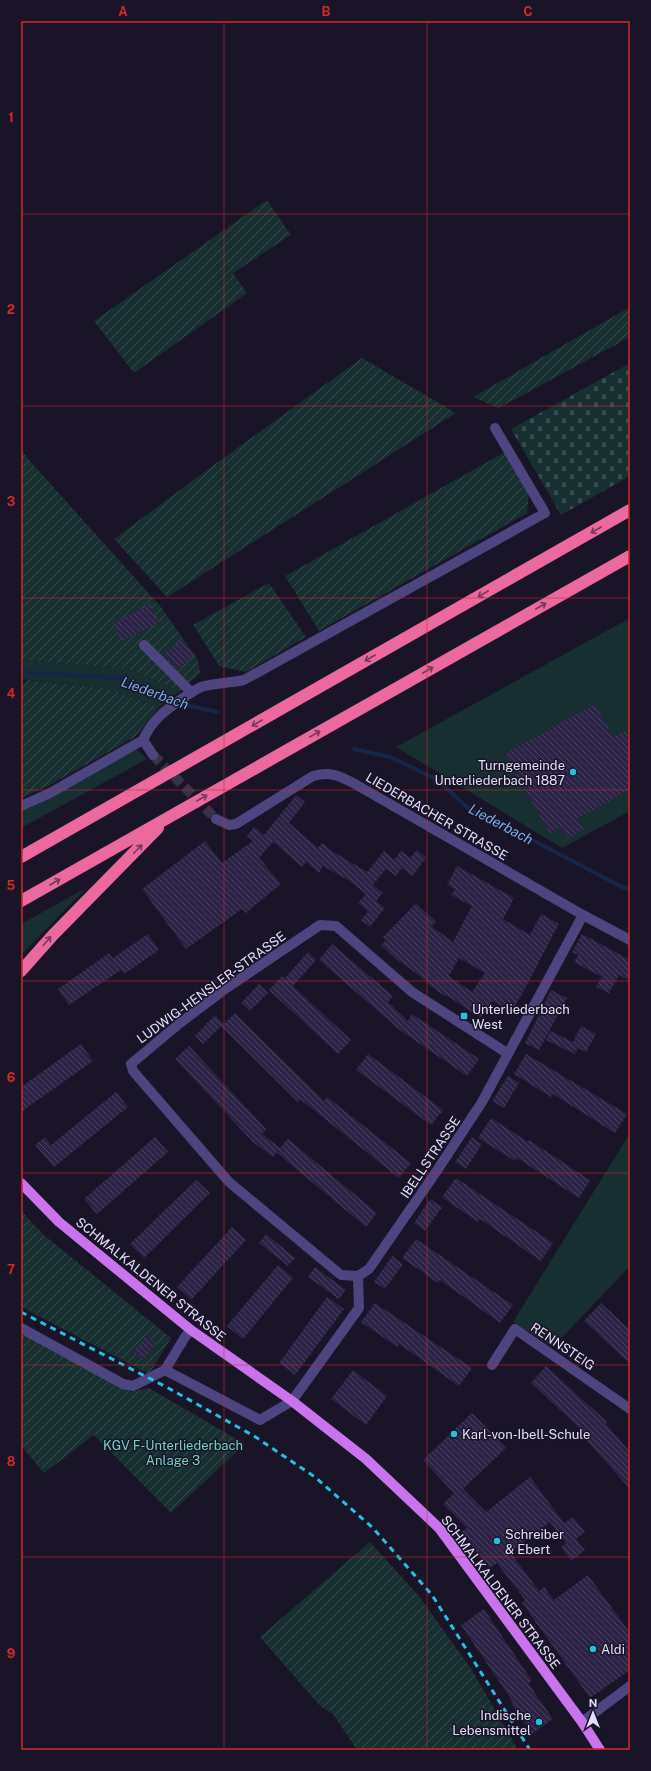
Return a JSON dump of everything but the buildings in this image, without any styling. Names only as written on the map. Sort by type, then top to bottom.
[{"type":"highway","points":[[21,857],[630,510]]},
{"type":"highway","points":[[21,901],[630,556]]},
{"type":"highway","points":[[21,971],[52,935],[168,818]]},
{"type":"highway","points":[[21,852],[41,846]]},
{"type":"main road","name":"SCHMALKALDENER STRASSE","points":[[21,1183],[59,1222],[191,1330],[292,1401],[366,1459],[439,1528],[582,1722],[600,1750]]},
{"type":"street","points":[[21,806],[50,793],[143,740],[157,717],[189,694],[200,688],[214,684],[233,683],[244,680],[545,513],[495,428]]},
{"type":"street","points":[[144,645],[189,694]]},
{"type":"street","points":[[143,740],[153,755]]},
{"type":"street","name":"LIEDERBACHER STRASSE","points":[[216,819],[229,825],[236,824],[313,776],[322,773],[331,773],[355,784],[583,915],[630,940]]},
{"type":"street","name":"IBELLSTRASSE","points":[[358,1276],[369,1269],[482,1102],[507,1053],[583,915]]},
{"type":"street","name":"LUDWIG-HENSLER-STRASSE","points":[[358,1276],[341,1276],[229,1182],[133,1071],[131,1064],[180,1023],[225,989],[320,925],[336,926],[412,992],[507,1053]]},
{"type":"street","points":[[165,1370],[260,1420],[292,1401],[359,1308],[358,1276]]},
{"type":"street","points":[[21,1328],[123,1384],[133,1386],[165,1370],[184,1337],[191,1330]]},
{"type":"street","name":"RENNSTEIG","points":[[492,1365],[516,1330],[630,1409]]},
{"type":"street","points":[[582,1722],[630,1686]]},
{"type":"green space","points":[[267,200],[291,235],[233,273],[247,293],[134,373],[94,321]]},
{"type":"green space","points":[[630,307],[630,337],[499,408],[473,397]]},
{"type":"green space","points":[[362,358],[456,413],[167,597],[114,539]]},
{"type":"green space","points":[[630,363],[630,476],[561,515],[511,429]]},
{"type":"green space","points":[[21,451],[161,607],[198,660],[200,673],[180,691],[128,669],[21,660]]},
{"type":"green space","points":[[505,452],[529,492],[527,513],[319,631],[285,576]]},
{"type":"green space","points":[[269,583],[306,637],[246,672],[219,666],[193,625]]},
{"type":"green space","points":[[630,618],[630,811],[562,848],[396,747]]},
{"type":"green space","points":[[21,660],[128,669],[180,691],[159,707],[106,688],[21,679]]},
{"type":"green space","points":[[27,680],[106,688],[159,707],[135,737],[48,786],[21,798],[21,688]]},
{"type":"green space","points":[[134,747],[147,759],[21,828],[21,806]]},
{"type":"green space","points":[[86,888],[21,955],[21,924]]},
{"type":"green space","points":[[630,1133],[630,1266],[553,1347],[513,1322]]},
{"type":"green space","points":[[21,1211],[44,1235],[171,1338],[149,1374],[21,1307]]},
{"type":"green space","name":"KGV F-Unterliederbach Anlage 3","points":[[21,1331],[131,1392],[149,1388],[245,1444],[171,1513],[94,1435],[44,1473],[21,1446]]},
{"type":"green space","points":[[370,1542],[418,1595],[472,1670],[518,1750],[357,1750],[333,1714],[320,1706],[260,1637]]},
{"type":"waterway","name":"Liederbach","points":[[21,672],[120,678],[190,706],[217,712]]},
{"type":"waterway","name":"Liederbach","points":[[354,749],[390,757],[438,780],[470,810],[494,820],[622,887],[630,889]]},
{"type":"tunnel","points":[[153,755],[216,819]]},
{"type":"railway","points":[[21,1312],[170,1389],[254,1436],[315,1477],[372,1527],[432,1595],[530,1750]]},
{"type":"place","name":"Turngemeinde Unterliederbach 1887","points":[[573,772]]},
{"type":"place","name":"Unterliederbach West","points":[[464,1016]]},
{"type":"place","name":"Karl-von-Ibell-Schule","points":[[454,1434]]},
{"type":"place","name":"Schreiber & Ebert","points":[[497,1541]]},
{"type":"place","name":"Aldi","points":[[593,1649]]},
{"type":"place","name":"Indische Lebensmittel","points":[[539,1722]]}]
